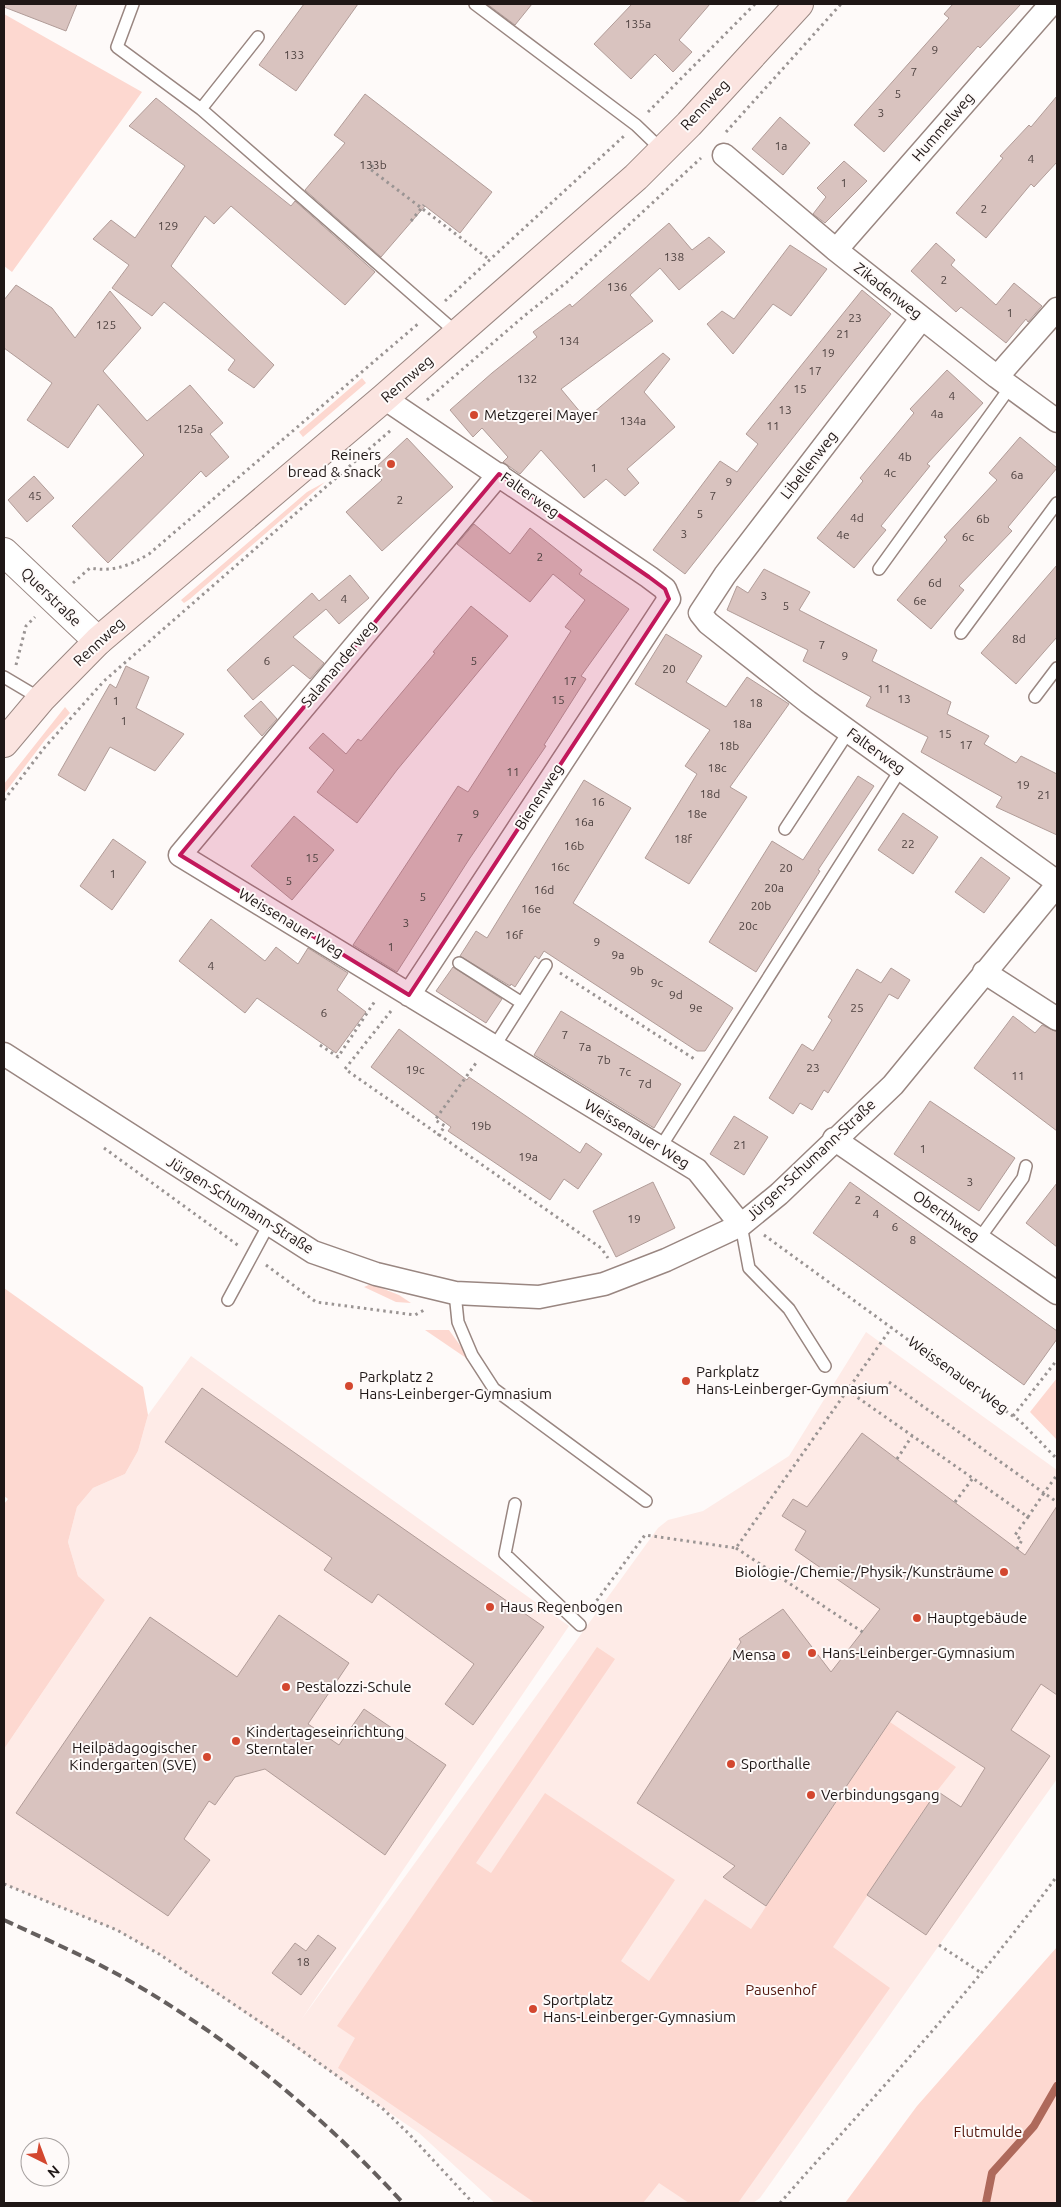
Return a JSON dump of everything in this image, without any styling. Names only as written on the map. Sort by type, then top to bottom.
[{"type":"main road","name":"Rennweg","points":[[4,742],[41,699],[98,641],[384,398],[636,177],[800,4]]},
{"type":"street","name":"Hummelweg","points":[[836,250],[1051,4]]},
{"type":"street","name":"Zikadenweg","points":[[724,155],[836,250],[1004,382],[1057,421]]},
{"type":"street","points":[[1004,382],[1057,309]]},
{"type":"street","name":"Libellenweg","points":[[700,613],[725,575],[922,318]]},
{"type":"street","name":"Falterweg","points":[[384,398],[649,577],[665,589],[669,598]]},
{"type":"street","name":"Salamanderweg","points":[[180,855],[499,474]]},
{"type":"street","name":"Querstraße","points":[[4,552],[98,641]]},
{"type":"street","name":"Bienenweg","points":[[409,995],[669,598]]},
{"type":"street","name":"Falterweg","points":[[700,613],[708,623],[849,731],[1057,883]]},
{"type":"street","name":"Weissenauer Weg","points":[[180,855],[697,1170],[741,1225]]},
{"type":"street","name":"Jürgen-Schumann-Straße","points":[[4,1054],[316,1253],[376,1274],[455,1293],[539,1297],[604,1284],[666,1260],[741,1225],[779,1194],[834,1139],[893,1085],[1057,883]]},
{"type":"street","points":[[984,972],[1057,1018]]},
{"type":"street","name":"Oberthweg","points":[[834,1139],[1057,1293]]},
{"type":"lane","points":[[133,4],[117,47],[202,109],[458,334]]},
{"type":"lane","points":[[475,4],[636,125],[662,150]]},
{"type":"lane","points":[[202,109],[258,37]]},
{"type":"lane","points":[[879,569],[1004,382]]},
{"type":"lane","points":[[961,633],[1057,503]]},
{"type":"lane","points":[[1035,697],[1057,668]]},
{"type":"lane","points":[[4,677],[41,699]]},
{"type":"lane","points":[[785,829],[849,731]]},
{"type":"lane","points":[[660,1148],[901,769]]},
{"type":"lane","points":[[459,963],[522,1003]]},
{"type":"lane","points":[[494,1047],[546,965]]},
{"type":"lane","points":[[980,1239],[1023,1178],[1026,1166]]},
{"type":"lane","points":[[228,1300],[269,1224]]},
{"type":"lane","points":[[741,1225],[749,1268],[789,1309],[825,1366]]},
{"type":"lane","points":[[455,1293],[458,1322],[472,1355],[494,1388],[646,1502]]},
{"type":"lane","points":[[515,1504],[505,1554],[580,1625]]},
{"type":"path","points":[[14,667],[18,663],[26,626],[54,600],[90,568],[110,570],[129,566],[149,554],[490,260],[636,125],[755,4]]},
{"type":"path","points":[[373,165],[370,169],[423,207],[490,260]]},
{"type":"path","points":[[411,221],[423,207]]},
{"type":"path","points":[[546,965],[710,1069]]},
{"type":"path","points":[[320,1045],[338,1057],[387,982]]},
{"type":"path","points":[[409,995],[399,1001],[345,1069],[438,1136],[601,1248],[620,1278]]},
{"type":"path","points":[[438,1136],[445,1126],[435,1120],[472,1069]]},
{"type":"path","name":"Weissenauer Weg","points":[[741,1225],[772,1239],[1013,1416],[1057,1460]]},
{"type":"path","points":[[736,1548],[892,1327]]},
{"type":"path","points":[[1013,1416],[1057,1360]]},
{"type":"path","points":[[890,1382],[1057,1502]]},
{"type":"path","points":[[847,1390],[1028,1517]]},
{"type":"path","points":[[897,1459],[912,1436]]},
{"type":"path","points":[[1017,1549],[1022,1540],[1015,1535],[1057,1475]]},
{"type":"path","points":[[955,1502],[973,1478]]},
{"type":"path","points":[[580,1625],[645,1536],[736,1548],[864,1633]]},
{"type":"path","points":[[780,2203],[1032,1911],[1057,1876]]},
{"type":"path","points":[[4,1884],[116,1930],[159,1954],[279,2035],[382,2108],[409,2134],[473,2203]]},
{"type":"path","points":[[939,1945],[980,1972]]},
{"type":"highlighted area","points":[[499,474],[665,589],[669,599],[409,995],[180,855]]},
{"type":"shaded area","name":"Hans-Leinberger-Gymnasium","points":[[866,1332],[1057,1470],[1057,1779],[760,2198],[753,2203],[495,2203],[419,2133],[159,1954],[116,1930],[4,1884],[4,1749],[105,1600],[78,1576],[68,1542],[77,1507],[93,1488],[125,1474],[138,1451],[148,1415],[191,1356],[569,1626],[301,2020],[658,1528],[668,1520],[703,1511],[789,1456]]},
{"type":"green space","points":[[4,14],[142,92],[12,272],[4,266]]},
{"type":"green space","points":[[362,378],[366,383],[303,437],[299,432]]},
{"type":"green space","points":[[325,482],[190,599],[184,603],[181,600],[307,492]]},
{"type":"green space","points":[[65,707],[70,713],[45,740],[4,794],[4,784]]},
{"type":"green space","points":[[371,1284],[399,1295],[411,1303],[396,1302],[364,1287]]},
{"type":"green space","points":[[4,1288],[143,1387],[148,1415],[138,1451],[125,1474],[93,1488],[77,1507],[68,1542],[78,1576],[105,1600],[4,1749],[4,1504],[8,1499],[4,1496]]},
{"type":"green space","points":[[425,1330],[449,1330],[472,1362]]},
{"type":"green space","points":[[1057,1378],[1057,1440],[1030,1412]]},
{"type":"green space","name":"Pausenhof","points":[[597,1647],[615,1659],[476,1863],[491,1873],[545,1793],[675,1880],[621,1961],[649,1981],[705,1899],[751,1929],[890,1722],[956,1767],[937,1791],[833,1947],[890,1988],[738,2203],[689,2203],[659,2183],[643,2203],[535,2203],[338,2068],[355,2038],[337,2026]]},
{"type":"green space","name":"Flutmulde","points":[[1057,1947],[1057,2203],[845,2203],[917,2106]]},
{"type":"building","points":[[4,4],[77,4],[66,31],[4,7]]},
{"type":"building","points":[[304,4],[358,4],[296,91],[259,65]]},
{"type":"building","points":[[487,4],[532,4],[515,25]]},
{"type":"building","points":[[632,4],[710,4],[679,40],[692,52],[673,72],[655,54],[631,79],[594,44]]},
{"type":"building","points":[[953,4],[1021,4],[980,48],[978,46],[884,152],[854,125],[949,18],[944,14]]},
{"type":"building","points":[[365,94],[492,192],[460,233],[425,206],[381,257],[305,190],[345,143],[334,135]]},
{"type":"building","points":[[1057,96],[1057,162],[1034,187],[1031,184],[986,238],[956,213],[1003,158],[1000,156],[1029,125],[1031,127]]},
{"type":"building","points":[[156,98],[291,206],[295,201],[375,272],[345,305],[231,206],[214,224],[205,216],[171,266],[274,365],[254,388],[228,370],[235,360],[164,302],[152,316],[112,288],[129,265],[93,239],[111,220],[135,238],[185,166],[129,126]]},
{"type":"building","points":[[780,117],[810,143],[783,175],[752,149]]},
{"type":"building","points":[[844,161],[867,181],[825,223],[813,214],[826,197],[817,188]]},
{"type":"building","points":[[669,223],[692,250],[709,237],[725,252],[679,290],[660,268],[630,295],[653,321],[561,389],[586,419],[663,353],[670,359],[644,392],[675,427],[627,469],[639,483],[625,496],[606,479],[584,498],[541,450],[520,474],[503,462],[508,457],[482,428],[473,437],[450,410],[537,337],[533,332],[570,304],[572,307]]},
{"type":"building","points":[[936,243],[955,260],[951,265],[996,305],[1014,283],[1042,306],[1028,322],[1026,319],[1006,343],[961,307],[956,312],[911,271]]},
{"type":"building","points":[[790,245],[827,269],[791,316],[773,304],[733,354],[707,324],[722,311],[734,319]]},
{"type":"building","points":[[16,285],[52,308],[75,338],[110,291],[141,328],[103,371],[147,421],[190,385],[223,423],[210,434],[229,457],[206,477],[201,471],[108,563],[72,526],[144,455],[98,404],[68,448],[27,420],[52,383],[4,348],[4,300]]},
{"type":"building","points":[[862,290],[891,314],[685,574],[653,550],[720,461],[737,472],[758,444],[746,434]]},
{"type":"building","points":[[947,370],[983,403],[927,464],[930,466],[881,526],[886,530],[854,568],[817,538],[863,481],[860,478],[914,413],[910,409]]},
{"type":"building","points":[[1020,437],[1057,468],[1008,527],[1012,531],[959,586],[964,590],[931,629],[897,600],[947,540],[944,537],[997,480],[989,473]]},
{"type":"building","points":[[407,438],[453,487],[382,551],[346,512],[382,480],[373,470]]},
{"type":"building","points":[[34,476],[54,498],[27,522],[8,500]]},
{"type":"building","points":[[474,524],[510,554],[530,528],[582,570],[579,574],[629,609],[581,676],[586,679],[544,745],[546,746],[468,861],[397,972],[353,945],[458,786],[468,792],[571,631],[565,627],[585,600],[553,574],[530,602],[457,544]]},
{"type":"building","points":[[1057,565],[1057,637],[1016,684],[981,653]]},
{"type":"building","points":[[764,569],[810,592],[799,610],[877,650],[872,661],[951,702],[947,714],[989,736],[984,744],[1016,763],[1021,756],[1057,774],[1057,835],[996,807],[1002,797],[921,752],[928,737],[866,706],[871,697],[803,661],[808,650],[727,610],[737,586],[748,593]]},
{"type":"building","points":[[350,575],[369,598],[339,624],[326,609],[293,637],[324,663],[310,679],[293,665],[253,700],[227,670],[312,593],[319,601]]},
{"type":"building","points":[[471,606],[508,636],[397,770],[357,823],[317,792],[334,770],[309,748],[323,733],[346,754],[358,739],[361,741],[435,653],[433,652]]},
{"type":"building","points":[[666,634],[702,656],[686,682],[726,707],[747,677],[789,704],[730,787],[747,797],[689,884],[645,858],[697,774],[685,766],[710,730],[635,684]]},
{"type":"building","points":[[126,666],[149,677],[136,708],[184,734],[155,771],[110,747],[85,791],[58,775],[110,684],[116,688]]},
{"type":"building","points":[[261,701],[277,719],[262,736],[244,716]]},
{"type":"building","points":[[858,776],[874,786],[818,870],[820,871],[756,972],[709,942],[772,841],[803,860]]},
{"type":"building","points":[[584,780],[631,808],[573,903],[733,1008],[705,1051],[697,1051],[544,951],[539,959],[535,956],[515,987],[511,984],[510,986],[460,956],[476,931],[487,938]]},
{"type":"building","points":[[903,813],[938,837],[913,874],[878,850]]},
{"type":"building","points":[[294,816],[334,850],[292,900],[251,866]]},
{"type":"building","points":[[113,839],[146,862],[112,910],[80,886]]},
{"type":"building","points":[[981,857],[1010,878],[984,913],[955,892]]},
{"type":"building","points":[[211,919],[265,961],[276,947],[298,964],[308,948],[348,973],[337,990],[366,1012],[336,1053],[257,998],[245,1013],[179,961]]},
{"type":"building","points":[[453,967],[502,999],[486,1023],[436,991]]},
{"type":"building","points":[[891,968],[910,980],[898,999],[889,994],[828,1093],[824,1090],[812,1110],[800,1103],[793,1114],[769,1098],[802,1044],[813,1051],[832,1020],[828,1017],[857,969],[881,983]]},
{"type":"building","points":[[561,1011],[681,1084],[654,1128],[534,1055]]},
{"type":"building","points":[[1013,1016],[1035,1033],[1042,1025],[1057,1032],[1057,1131],[974,1068]]},
{"type":"building","points":[[399,1029],[467,1080],[469,1077],[580,1153],[586,1143],[602,1154],[578,1189],[564,1179],[550,1200],[448,1131],[451,1127],[371,1067]]},
{"type":"building","points":[[930,1101],[1015,1158],[979,1211],[894,1154]]},
{"type":"building","points":[[734,1116],[768,1137],[744,1175],[710,1154]]},
{"type":"building","points":[[653,1182],[675,1228],[616,1257],[593,1211]]},
{"type":"building","points":[[850,1182],[1057,1331],[1057,1339],[1024,1385],[813,1233]]},
{"type":"building","points":[[1057,1183],[1057,1247],[1026,1223]]},
{"type":"building","points":[[202,1388],[544,1627],[473,1725],[445,1704],[474,1664],[378,1594],[372,1603],[324,1570],[332,1558],[165,1442]]},
{"type":"building","points":[[862,1433],[1025,1555],[1057,1506],[1057,1695],[1041,1684],[1011,1730],[1050,1756],[926,1935],[867,1895],[937,1791],[961,1807],[985,1768],[897,1711],[766,1906],[723,1877],[735,1866],[637,1803],[741,1642],[739,1639],[783,1609],[831,1672],[880,1609],[795,1550],[806,1531],[782,1516],[793,1499],[807,1507]]},
{"type":"building","points":[[279,1615],[349,1663],[308,1724],[339,1745],[364,1709],[446,1765],[385,1855],[265,1769],[235,1777],[215,1805],[209,1801],[184,1839],[210,1860],[168,1916],[16,1813],[150,1617],[237,1677]]},
{"type":"building","points":[[318,1935],[336,1948],[301,1995],[272,1973],[295,1943],[306,1951]]},
{"type":"waterway","points":[[986,2203],[992,2173],[1034,2126],[1057,2086]]},
{"type":"railway","points":[[4,1920],[117,1974],[207,2030],[277,2083],[310,2111],[373,2171],[403,2203]]},
{"type":"place","name":"Metzgerei Mayer","points":[[474,415]]},
{"type":"place","name":"Reiners bread & snack","points":[[391,464]]},
{"type":"place","name":"Parkplatz Hans-Leinberger-Gymnasium","points":[[686,1381]]},
{"type":"place","name":"Parkplatz 2 Hans-Leinberger-Gymnasium","points":[[349,1386]]},
{"type":"place","name":"Biologie-/Chemie-/Physik-/Kunsträume","points":[[1004,1572]]},
{"type":"place","name":"Haus Regenbogen","points":[[490,1607]]},
{"type":"place","name":"Hauptgebäude","points":[[917,1618]]},
{"type":"place","name":"Hans-Leinberger-Gymnasium","points":[[812,1653]]},
{"type":"place","name":"Mensa","points":[[786,1655]]},
{"type":"place","name":"Pestalozzi-Schule","points":[[286,1687]]},
{"type":"place","name":"Kindertageseinrichtung Sterntaler","points":[[236,1741]]},
{"type":"place","name":"Heilpädagogischer Kindergarten (SVE)","points":[[207,1757]]},
{"type":"place","name":"Sporthalle","points":[[731,1764]]},
{"type":"place","name":"Verbindungsgang","points":[[811,1795]]},
{"type":"place","name":"Sportplatz Hans-Leinberger-Gymnasium","points":[[533,2009]]}]
